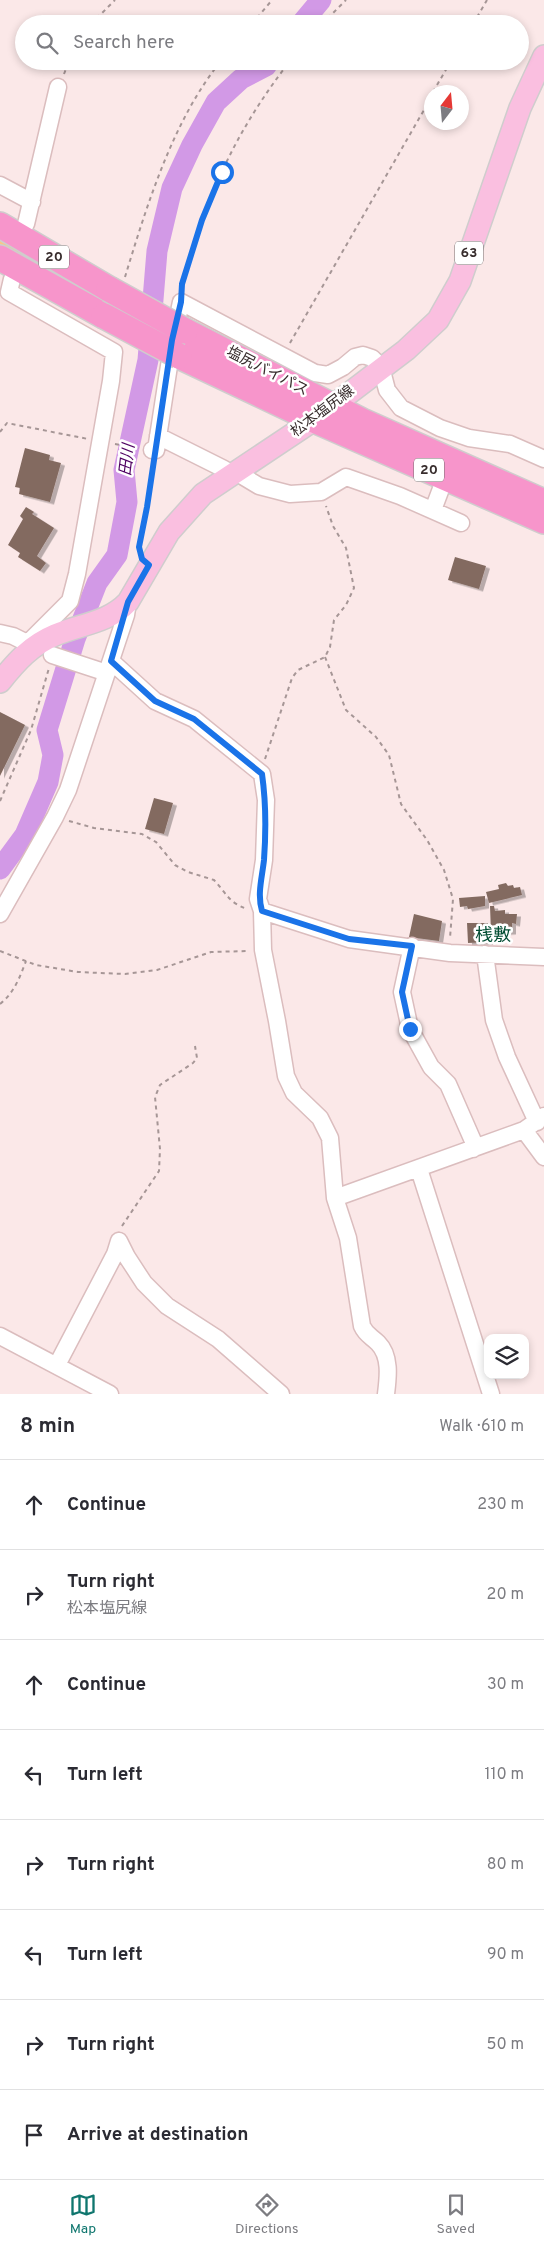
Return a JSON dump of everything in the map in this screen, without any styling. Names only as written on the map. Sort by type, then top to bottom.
[{"type":"highway","name":"塩尻バイパス","points":[[0,225],[116,284],[186,331],[323,413],[445,478],[544,520]]},
{"type":"highway","name":"塩尻バイパス","points":[[0,258],[76,302],[179,356],[544,502]]},
{"type":"main road","name":"松本塩尻線","points":[[0,682],[30,645],[55,649],[120,611],[128,602],[169,532],[191,506],[231,474],[323,413],[381,367],[406,350],[438,320],[460,281],[520,108],[544,56]]},
{"type":"street","points":[[26,224],[58,87]]},
{"type":"street","points":[[0,185],[32,202]]},
{"type":"street","points":[[0,633],[13,636],[30,645],[70,601],[78,574],[111,381],[114,352],[11,286]]},
{"type":"street","points":[[461,523],[400,496],[346,477],[322,492],[290,494],[259,486],[224,469],[155,445],[172,340],[181,302],[315,373],[328,375],[343,367],[355,357],[363,355],[372,358],[381,367],[387,390],[402,408],[440,428],[466,446],[510,444],[544,459]]},
{"type":"street","points":[[433,510],[445,478]]},
{"type":"street","points":[[0,914],[55,817],[68,790],[128,602]]},
{"type":"street","points":[[55,649],[107,668],[155,701],[194,719],[262,774],[266,800],[264,860],[258,898],[262,913],[263,950],[286,1076],[294,1093],[320,1118],[330,1138],[336,1198],[348,1238],[362,1326],[366,1336],[379,1344],[388,1366],[386,1394]]},
{"type":"street","points":[[262,913],[349,939],[412,946],[450,953],[544,957]]},
{"type":"street","points":[[412,946],[402,992],[410,1029],[431,1067],[448,1084],[473,1141],[473,1149]]},
{"type":"street","points":[[485,954],[494,1020],[507,1057],[535,1123],[544,1157]]},
{"type":"street","points":[[336,1198],[473,1149],[535,1123]]},
{"type":"street","points":[[419,1169],[491,1394]]},
{"type":"street","points":[[57,1365],[115,1254],[119,1241]]},
{"type":"street","points":[[119,1241],[144,1283],[167,1306],[218,1339],[281,1394]]},
{"type":"street","points":[[0,1336],[110,1394]]},
{"type":"path","points":[[100,15],[115,0]]},
{"type":"path","points":[[260,15],[272,0]]},
{"type":"path","points":[[331,15],[346,0]]},
{"type":"path","points":[[478,15],[486,0]]},
{"type":"path","points":[[116,284],[172,142],[216,70]]},
{"type":"path","points":[[181,302],[182,284],[202,220],[236,141],[264,95],[283,70]]},
{"type":"path","points":[[437,85],[446,70]]},
{"type":"path","points":[[283,357],[424,110]]},
{"type":"path","points":[[0,432],[7,423],[101,442],[155,445],[139,547],[142,559],[149,565]]},
{"type":"path","points":[[262,774],[267,752],[292,678],[298,670],[325,657],[330,647],[334,620],[346,605],[354,588],[346,548],[333,526],[322,492]]},
{"type":"path","points":[[0,801],[31,730],[55,649]]},
{"type":"path","points":[[325,657],[346,710],[376,737],[390,755],[401,804],[427,840],[444,870],[453,899],[450,953]]},
{"type":"path","points":[[55,817],[94,828],[142,834],[156,842],[174,865],[188,872],[214,880],[224,895],[235,904],[262,913]]},
{"type":"path","points":[[0,951],[36,965],[78,972],[125,974],[157,970],[211,952],[263,950]]},
{"type":"path","points":[[0,1004],[6,999],[16,984],[26,961]]},
{"type":"path","points":[[119,1241],[122,1225],[158,1171],[160,1149],[155,1097],[160,1085],[193,1063],[197,1058],[195,1046]]},
{"type":"shaded area","points":[[0,234],[114,304],[113,307],[0,249]]},
{"type":"building","points":[[25,448],[50,455],[49,460],[61,463],[50,502],[19,494],[20,488],[15,487]]},
{"type":"building","points":[[26,507],[34,512],[32,514],[54,528],[37,556],[46,563],[40,571],[18,557],[20,553],[8,545],[23,519],[20,516]]},
{"type":"building","points":[[455,557],[486,566],[479,589],[448,580]]},
{"type":"building","points":[[0,712],[25,725],[0,776]]},
{"type":"building","points":[[154,798],[173,803],[164,834],[145,829]]},
{"type":"building","points":[[506,883],[508,886],[513,885],[514,888],[520,887],[522,895],[489,903],[486,892],[499,889],[498,885]]},
{"type":"building","points":[[485,896],[485,906],[468,909],[467,906],[460,907],[459,898]]},
{"type":"building","points":[[490,906],[494,906],[495,911],[505,910],[505,914],[517,914],[516,924],[512,923],[512,932],[491,933]]},
{"type":"building","points":[[414,914],[442,921],[439,941],[409,937]]},
{"type":"building","points":[[467,923],[488,923],[489,942],[468,943]]},
{"type":"waterway","name":"田川","points":[[308,15],[321,0]]},
{"type":"waterway","name":"田川","points":[[0,869],[25,835],[48,782],[53,755],[47,730],[75,639],[97,583],[117,555],[127,502],[124,470],[148,360],[157,251],[172,188],[192,145],[216,102],[241,79],[258,70]]},
{"type":"district","name":"桟敷","points":[[493,936]]},
{"type":"route","points":[[222,172],[202,220],[182,284],[181,302],[172,340],[147,507],[139,547],[142,559],[149,565],[128,602],[126,615],[111,661],[155,701],[194,719],[262,774],[266,800],[264,860],[258,898],[262,911],[349,939],[412,946],[402,992],[410,1029]]}]
